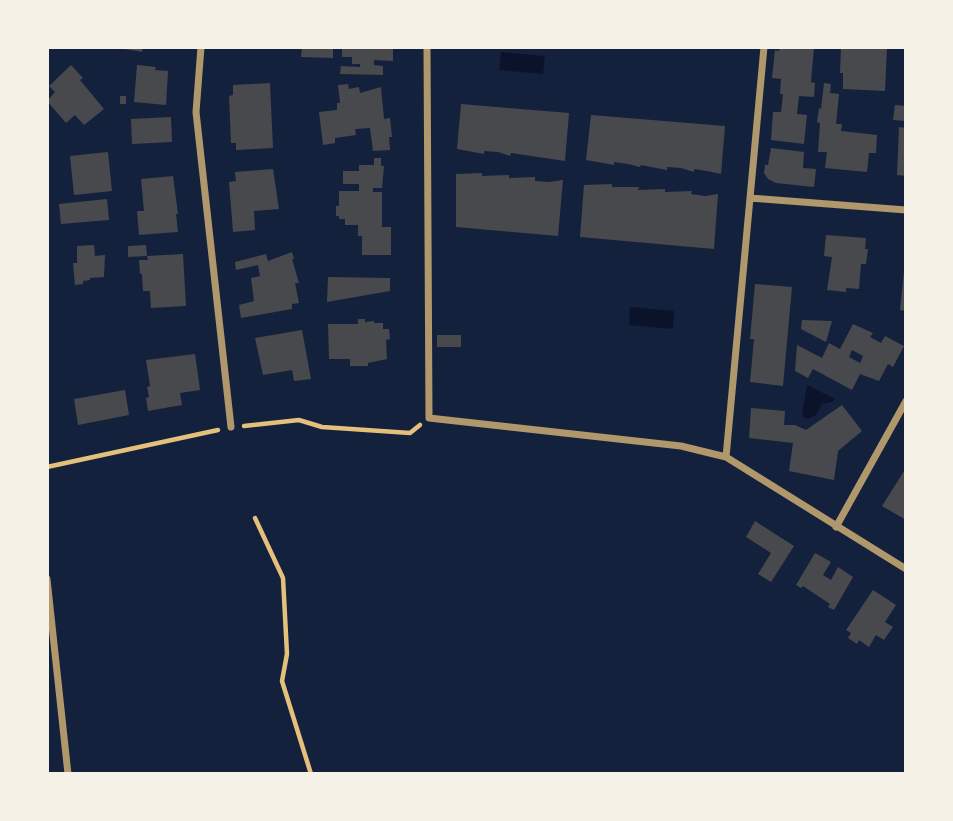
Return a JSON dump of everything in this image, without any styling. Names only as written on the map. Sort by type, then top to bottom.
[{"type":"street","points":[[201,47],[196,112],[232,427]]},
{"type":"street","points":[[427,47],[429,418],[681,446],[726,457],[906,569]]},
{"type":"street","points":[[726,457],[764,47]]},
{"type":"street","points":[[750,198],[906,210]]},
{"type":"street","points":[[836,527],[906,401]]},
{"type":"street","points":[[47,579],[68,774]]},
{"type":"path","points":[[256,518],[283,579],[287,654],[282,681],[311,774]]},
{"type":"water","points":[[501,52],[545,56],[543,74],[499,70]]},
{"type":"water","points":[[630,307],[674,311],[673,329],[629,325]]},
{"type":"water","points":[[807,385],[835,399],[822,404],[816,415],[808,419],[802,414]]},
{"type":"building","points":[[114,47],[143,47],[142,52]]},
{"type":"building","points":[[302,47],[333,47],[333,58],[301,57]]},
{"type":"building","points":[[342,47],[393,47],[393,61],[374,60],[374,65],[383,66],[383,75],[340,74],[341,66],[360,67],[360,64],[352,64],[352,57],[342,57]]},
{"type":"building","points":[[780,47],[814,47],[811,82],[815,83],[814,97],[799,96],[797,114],[807,115],[804,144],[771,140],[773,112],[781,112],[783,94],[780,94],[781,79],[772,78],[775,50],[779,51]]},
{"type":"building","points":[[841,47],[887,47],[885,91],[843,89],[843,73],[840,73]]},
{"type":"building","points":[[71,65],[104,109],[84,125],[75,115],[66,123],[47,101],[55,92],[49,86]]},
{"type":"building","points":[[137,65],[168,71],[166,105],[134,102]]},
{"type":"building","points":[[270,83],[273,148],[236,150],[236,143],[231,143],[229,96],[233,95],[233,85]]},
{"type":"building","points":[[824,83],[831,84],[830,93],[839,94],[836,124],[842,124],[841,131],[877,135],[876,153],[869,153],[867,172],[825,168],[827,152],[818,152],[820,123],[817,122]]},
{"type":"building","points":[[348,84],[349,89],[359,87],[360,93],[381,87],[384,119],[390,118],[390,150],[373,151],[370,128],[355,129],[356,135],[335,138],[335,143],[323,145],[319,112],[337,110],[337,103],[340,103],[338,85]]},
{"type":"building","points":[[120,96],[126,96],[126,104],[120,104]]},
{"type":"building","points":[[461,104],[569,113],[565,161],[457,149]]},
{"type":"building","points":[[895,105],[906,106],[906,121],[893,120]]},
{"type":"building","points":[[591,115],[725,126],[721,174],[694,169],[694,172],[667,167],[667,170],[586,160]]},
{"type":"building","points":[[171,117],[172,142],[132,144],[131,119]]},
{"type":"building","points":[[899,127],[906,128],[906,176],[897,175]]},
{"type":"building","points":[[771,148],[804,152],[803,168],[816,169],[814,187],[776,183],[768,179],[764,173]]},
{"type":"building","points":[[108,152],[112,191],[74,195],[70,156]]},
{"type":"building","points":[[374,158],[381,158],[381,166],[384,166],[382,188],[373,188],[373,192],[382,192],[382,227],[391,227],[391,255],[362,255],[362,236],[358,236],[358,225],[345,225],[345,219],[336,216],[339,191],[359,191],[359,184],[343,184],[343,171],[359,171],[359,165],[374,165]]},
{"type":"building","points":[[273,169],[279,209],[254,211],[255,230],[233,232],[229,182],[236,181],[235,172]]},
{"type":"building","points":[[482,173],[482,176],[535,177],[535,181],[563,180],[558,236],[456,227],[456,174]]},
{"type":"building","points":[[173,176],[178,232],[139,235],[137,211],[144,211],[141,179]]},
{"type":"building","points":[[612,184],[612,187],[639,187],[638,190],[692,191],[691,194],[705,196],[718,194],[714,249],[580,237],[584,185]]},
{"type":"building","points":[[107,199],[109,220],[61,224],[59,204]]},
{"type":"building","points":[[826,235],[866,238],[866,264],[861,264],[859,289],[846,288],[846,292],[827,290],[832,257],[824,256]]},
{"type":"building","points":[[94,245],[95,256],[105,255],[104,277],[90,278],[83,281],[83,284],[75,285],[73,263],[77,263],[77,246]]},
{"type":"building","points":[[146,245],[147,256],[128,257],[128,246]]},
{"type":"building","points":[[292,252],[299,283],[295,283],[299,303],[292,304],[292,309],[241,318],[239,305],[254,301],[251,278],[260,276],[258,265],[236,270],[235,262],[266,254],[268,261]]},
{"type":"building","points":[[183,254],[186,306],[151,308],[150,291],[143,291],[140,274],[139,260],[148,260],[147,256]]},
{"type":"building","points":[[906,271],[906,311],[900,310]]},
{"type":"building","points":[[328,277],[390,278],[390,291],[327,302]]},
{"type":"building","points":[[755,284],[792,287],[783,386],[750,382],[754,339],[750,339]]},
{"type":"building","points":[[358,319],[383,323],[383,329],[389,329],[390,339],[386,340],[387,359],[368,363],[368,366],[350,366],[350,359],[329,359],[328,324],[358,324]]},
{"type":"building","points":[[802,320],[832,321],[826,342],[801,329]]},
{"type":"building","points":[[853,324],[873,333],[870,337],[881,343],[885,336],[904,346],[893,367],[888,364],[879,381],[860,374],[852,390],[813,369],[808,378],[795,371],[797,345],[822,358],[829,343],[840,349]],"holes":[[[852,350],[863,356],[860,363],[849,357]]]},
{"type":"building","points":[[302,330],[311,379],[294,381],[292,370],[263,375],[255,338]]},
{"type":"building","points":[[437,335],[461,335],[461,347],[437,347]]},
{"type":"building","points":[[195,354],[200,390],[180,393],[182,405],[148,411],[146,398],[149,397],[147,387],[150,386],[146,360]]},
{"type":"building","points":[[125,390],[129,415],[78,425],[74,399]]},
{"type":"building","points":[[842,405],[862,431],[838,451],[834,480],[789,471],[793,443],[749,438],[751,408],[785,411],[784,425],[795,425],[806,430]]},
{"type":"building","points":[[906,468],[906,520],[882,506]]},
{"type":"building","points":[[755,521],[794,546],[771,582],[758,574],[771,553],[746,537]]},
{"type":"building","points":[[815,553],[831,562],[823,575],[831,580],[838,567],[853,577],[834,610],[828,607],[830,604],[803,586],[801,588],[796,585]]},
{"type":"building","points":[[873,590],[896,605],[885,622],[893,627],[884,640],[876,635],[869,647],[859,640],[857,644],[848,638],[851,633],[846,630]]}]
